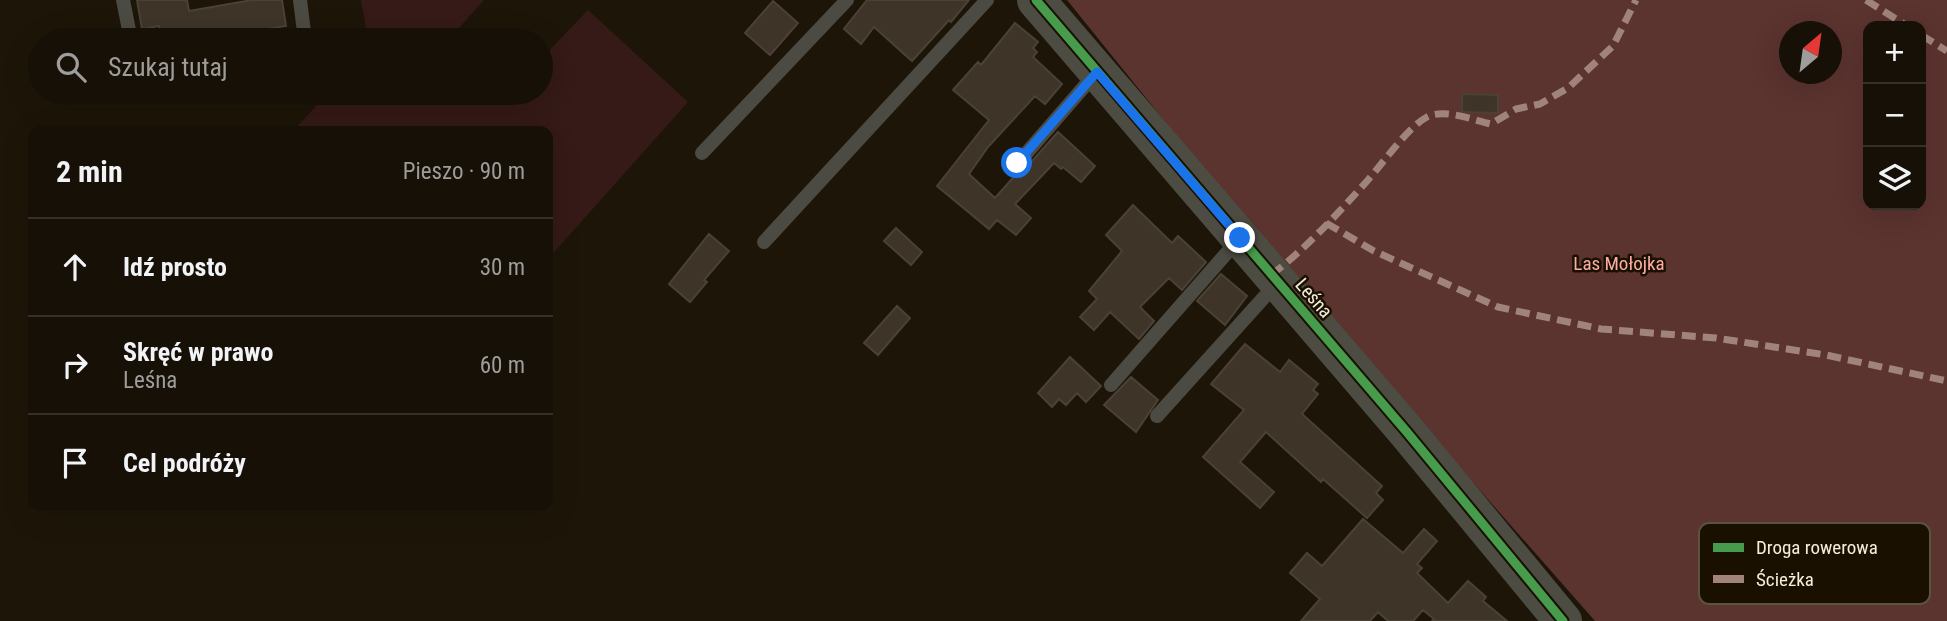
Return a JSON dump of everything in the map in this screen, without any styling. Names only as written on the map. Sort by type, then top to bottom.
[{"type":"street","name":"Leśna","points":[[1036,0],[1406,431],[1563,621]]},
{"type":"lane","points":[[123,0],[129,28]]},
{"type":"lane","points":[[300,0],[304,28]]},
{"type":"lane","points":[[702,153],[848,0]]},
{"type":"lane","points":[[764,242],[987,0]]},
{"type":"lane","points":[[1017,163],[1097,72]]},
{"type":"lane","points":[[1111,385],[1240,238]]},
{"type":"lane","points":[[1157,416],[1278,282]]},
{"type":"shaded area","points":[[361,0],[484,0],[459,28],[366,28]]},
{"type":"shaded area","points":[[588,10],[688,102],[553,253],[553,126],[298,126],[317,105],[553,105],[553,46]]},
{"type":"green space","name":"Las Mołojka","points":[[1067,0],[1947,0],[1947,621],[1595,621],[1271,253]]},
{"type":"building","points":[[137,0],[187,0],[189,11],[252,0],[282,0],[286,26],[273,28],[142,28]]},
{"type":"building","points":[[867,0],[969,0],[912,61],[874,27],[861,44],[844,29]]},
{"type":"building","points":[[773,1],[798,23],[770,55],[745,33]]},
{"type":"building","points":[[1015,23],[1038,42],[1033,48],[1037,52],[1033,57],[1062,84],[1045,104],[1035,96],[988,147],[969,174],[995,198],[1058,132],[1095,166],[1081,182],[1054,163],[1015,204],[1031,218],[1016,235],[997,220],[989,229],[937,186],[989,120],[953,90],[978,62],[981,65]]},
{"type":"building","points":[[1462,94],[1498,95],[1498,113],[1462,112]]},
{"type":"building","points":[[1133,205],[1172,243],[1178,236],[1206,262],[1182,290],[1169,278],[1140,307],[1154,321],[1139,339],[1110,312],[1094,330],[1080,317],[1097,299],[1089,291],[1122,251],[1106,235]]},
{"type":"building","points":[[896,228],[922,252],[911,265],[884,241]]},
{"type":"building","points":[[709,234],[729,251],[704,280],[707,282],[690,302],[669,284]]},
{"type":"building","points":[[1221,274],[1247,296],[1225,325],[1197,301]]},
{"type":"building","points":[[897,306],[910,318],[878,355],[864,343]]},
{"type":"building","points":[[1245,344],[1280,372],[1289,360],[1318,384],[1313,390],[1318,394],[1302,414],[1382,486],[1376,493],[1383,500],[1367,518],[1323,479],[1321,482],[1266,432],[1240,462],[1274,492],[1260,508],[1203,457],[1244,410],[1211,384]]},
{"type":"building","points":[[1070,357],[1101,386],[1086,402],[1077,393],[1066,405],[1059,399],[1052,407],[1038,393]]},
{"type":"building","points":[[1131,377],[1158,400],[1136,432],[1104,405]]},
{"type":"building","points":[[1363,519],[1403,553],[1424,529],[1437,541],[1417,564],[1422,568],[1417,573],[1448,603],[1468,581],[1486,597],[1483,601],[1507,621],[1432,621],[1434,619],[1423,610],[1413,621],[1388,621],[1378,612],[1370,621],[1301,621],[1320,599],[1290,573],[1307,553],[1322,566]]},
{"type":"marked path","points":[[1271,275],[1322,230],[1420,122],[1427,117],[1442,114],[1491,124],[1516,109],[1540,104],[1568,88],[1613,46],[1636,0]]},
{"type":"marked path","points":[[1866,0],[1899,21]]},
{"type":"marked path","points":[[1926,38],[1947,51]]},
{"type":"marked path","points":[[1326,223],[1374,251],[1498,307],[1601,329],[1716,338],[1826,355],[1947,381]]},
{"type":"cycle path","points":[[1036,0],[1406,431],[1563,621]]},
{"type":"route","points":[[1017,163],[1097,72],[1240,238]]}]
